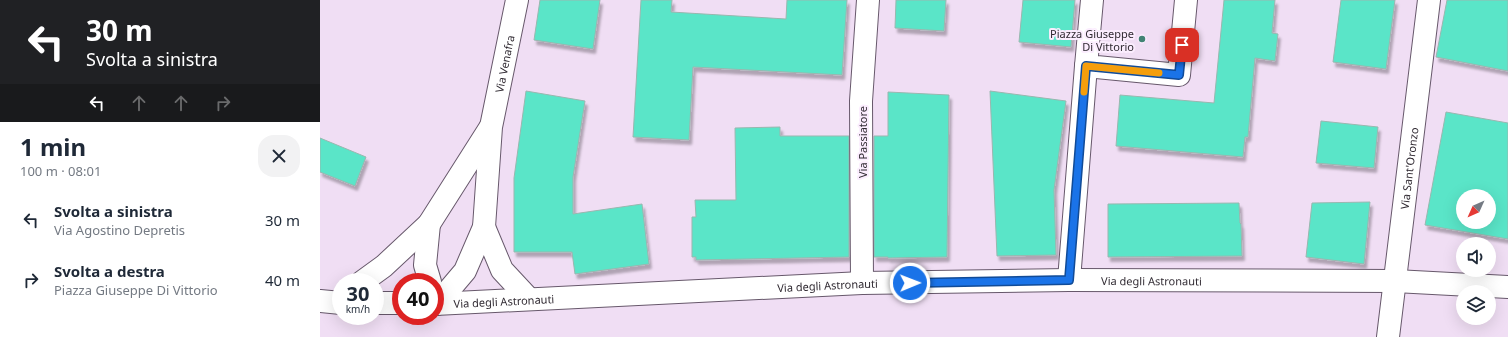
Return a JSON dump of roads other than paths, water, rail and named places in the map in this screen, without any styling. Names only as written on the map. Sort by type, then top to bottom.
[{"type":"street","name":"Via Venafra","points":[[444,293],[465,271],[484,227],[491,127],[517,0]]},
{"type":"street","name":"Via Passiatore","points":[[862,284],[862,101],[868,0]]},
{"type":"street","points":[[1069,280],[1092,0]]},
{"type":"street","points":[[1086,66],[1179,75],[1186,0]]},
{"type":"street","name":"Via Sant'Oronzo","points":[[1388,337],[1429,0]]},
{"type":"street","name":"Via Venafra","points":[[374,273],[384,266],[429,224],[491,127]]},
{"type":"street","name":"Via Venafra","points":[[427,273],[425,265],[429,224]]},
{"type":"street","name":"Via Venafra","points":[[484,227],[502,270],[529,299]]},
{"type":"street","name":"Via degli Astronauti","points":[[444,302],[862,284],[1069,280],[1395,281],[1508,288]]},
{"type":"place","name":"Piazza Giuseppe Di Vittorio","points":[[1142,39]]}]
